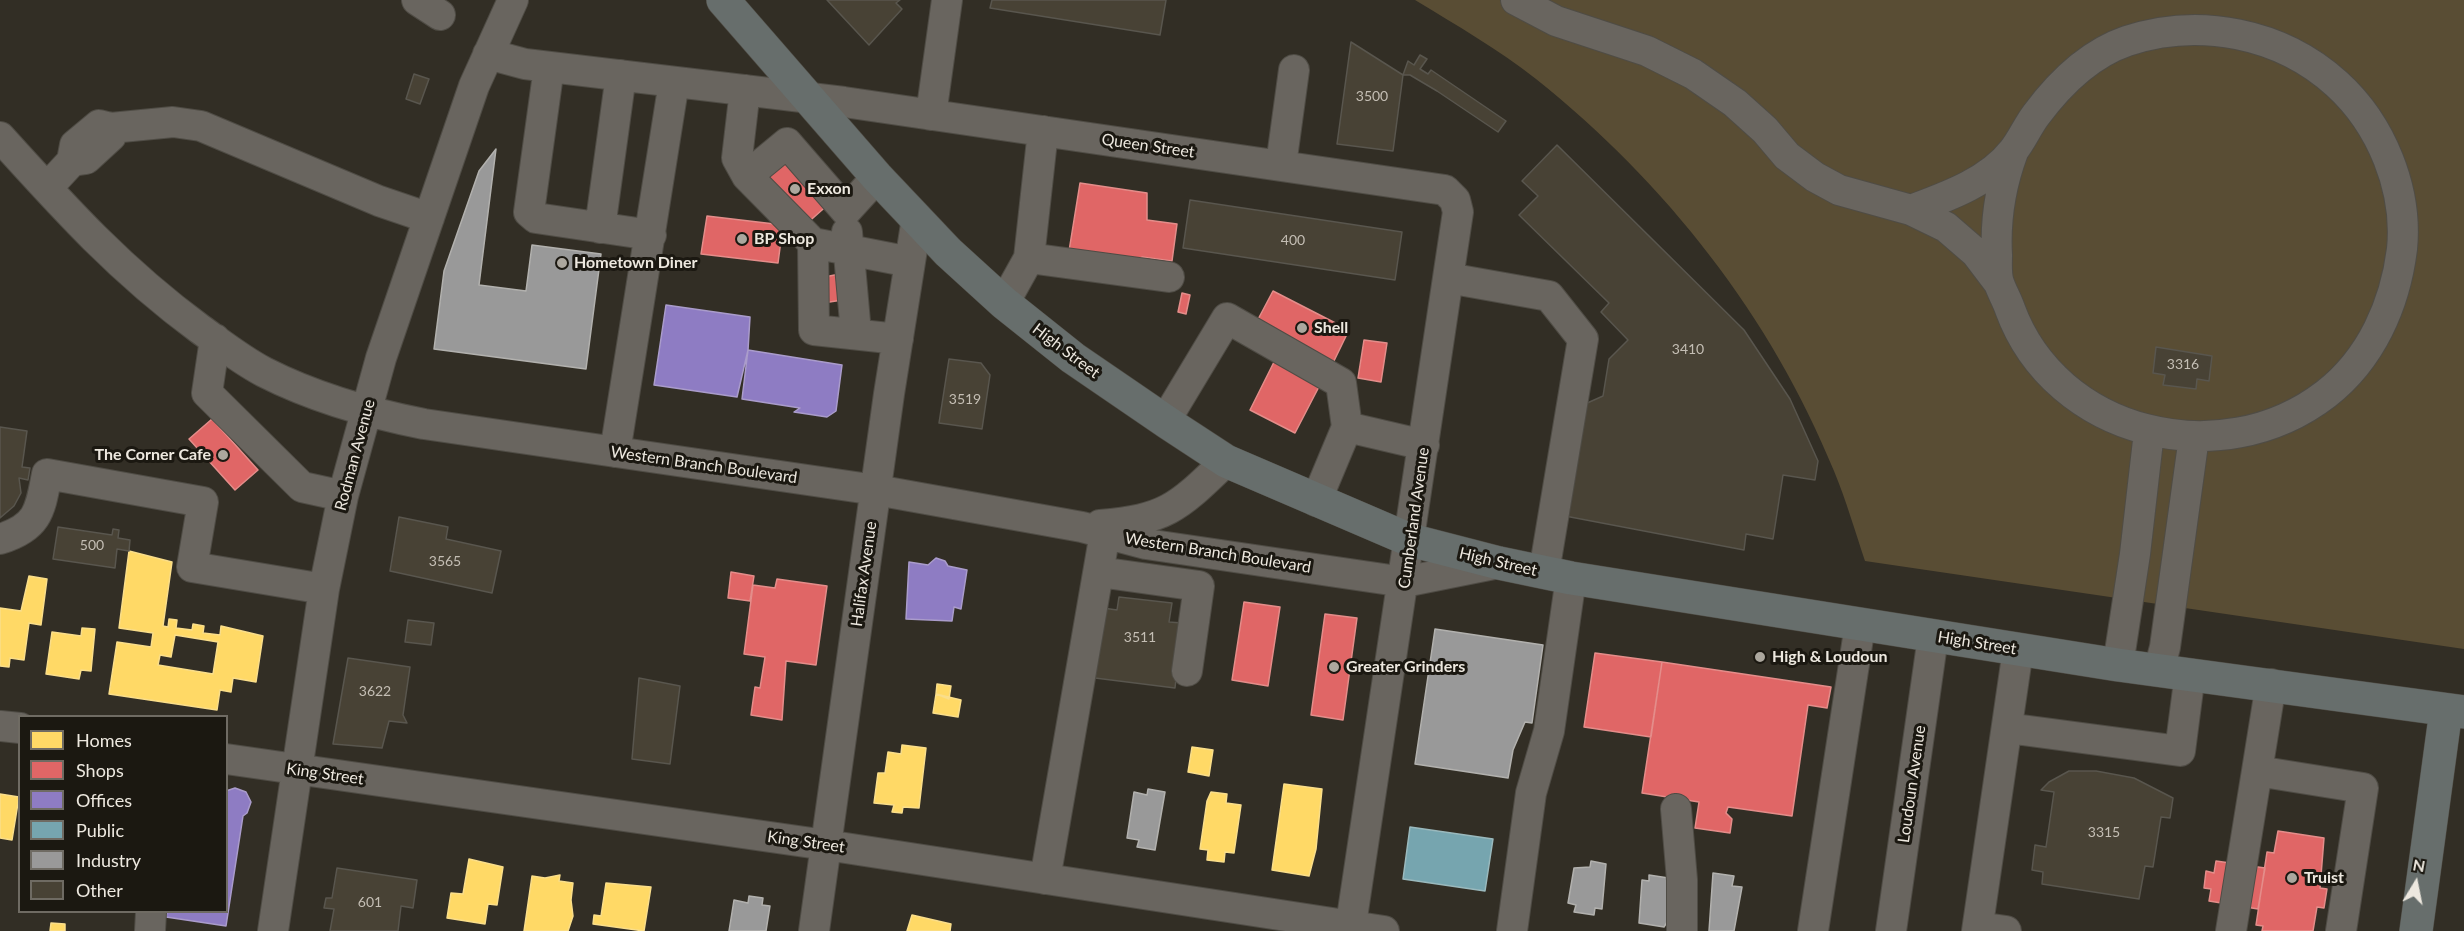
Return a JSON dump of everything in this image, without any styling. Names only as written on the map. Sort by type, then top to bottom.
[{"type":"main road","name":"High Street","points":[[723,0],[819,107],[877,177],[948,252],[1004,303],[1073,358],[1226,460],[1410,540],[1499,563],[1558,575],[1933,637],[2455,711]]},
{"type":"main road","points":[[2416,931],[2455,711]]},
{"type":"street","name":"Rodman Avenue","points":[[273,931],[324,589],[343,496],[381,358],[474,86],[513,0]]},
{"type":"street","points":[[931,115],[947,0]]},
{"type":"street","points":[[1516,0],[1556,21],[1647,51],[1693,74],[1734,103],[1765,130],[1787,156],[1815,177],[1839,190],[1911,210],[1946,227],[1976,253],[1998,282],[2018,329],[2037,360],[2061,386],[2084,404],[2115,421],[2149,432],[2194,437],[2228,435],[2263,427],[2296,413],[2327,393],[2353,368],[2374,338],[2390,305],[2399,270],[2403,240],[2400,196],[2387,154],[2373,128],[2357,105],[2337,84],[2308,62],[2276,45],[2248,36],[2205,29],[2169,31],[2126,42],[2093,57],[2055,92],[2035,117],[2013,152],[2002,181],[1997,213],[1998,282]]},
{"type":"street","name":"Queen Street","points":[[488,54],[525,64],[745,90],[819,107],[931,115],[1364,178]]},
{"type":"street","points":[[549,67],[529,212],[536,218],[651,235]]},
{"type":"street","points":[[1281,165],[1294,70]]},
{"type":"street","points":[[600,228],[621,75]]},
{"type":"street","points":[[615,452],[674,82]]},
{"type":"street","points":[[745,90],[737,158],[747,176],[813,243],[910,262]]},
{"type":"street","points":[[747,176],[788,143],[819,107]]},
{"type":"street","points":[[47,188],[72,161],[86,159],[111,136],[111,128],[173,122],[201,126],[379,201],[429,218]]},
{"type":"street","points":[[1004,303],[1029,258],[1043,131]]},
{"type":"street","name":"Western Branch Boulevard","points":[[0,137],[95,242],[151,293],[264,372],[315,395],[366,412],[423,424],[876,490],[1094,530],[1146,544],[1404,582],[1499,563]]},
{"type":"street","points":[[788,143],[846,211],[856,333]]},
{"type":"street","points":[[1911,210],[1949,196],[1976,181],[2013,152]]},
{"type":"street","points":[[846,211],[877,177]]},
{"type":"street","name":"Cumberland Avenue","points":[[1351,928],[1458,212],[1455,200],[1445,190],[1364,178]]},
{"type":"street","name":"Halifax Avenue","points":[[814,931],[917,218]]},
{"type":"street","points":[[813,243],[814,330],[898,339]]},
{"type":"street","points":[[1029,258],[1169,277]]},
{"type":"street","points":[[1448,278],[1549,296],[1583,339],[1558,575],[1550,731],[1531,793],[1512,931]]},
{"type":"street","points":[[1165,421],[1227,318],[1341,383],[1347,428],[1316,501]]},
{"type":"street","points":[[215,339],[207,393],[302,487],[343,496]]},
{"type":"street","points":[[1347,428],[1424,445]]},
{"type":"street","points":[[2118,665],[2135,554],[2149,432]]},
{"type":"street","points":[[2007,728],[2180,751],[2174,672],[2165,647],[2194,437]]},
{"type":"street","points":[[1045,879],[1098,572],[1094,530],[1139,522],[1162,514],[1185,500],[1226,460]]},
{"type":"street","points":[[0,540],[16,534],[39,513],[47,474],[203,502],[192,567],[324,589]]},
{"type":"street","points":[[1187,671],[1203,553]]},
{"type":"street","points":[[1098,572],[1198,586]]},
{"type":"street","points":[[1813,931],[1860,625]]},
{"type":"street","name":"Loudoun Avenue","points":[[1891,931],[1933,637]]},
{"type":"street","points":[[1987,930],[2007,728],[2018,650]]},
{"type":"street","points":[[2231,931],[2271,684]]},
{"type":"street","points":[[0,726],[18,728]]},
{"type":"street","name":"King Street","points":[[228,759],[826,845],[1351,928],[1384,931]]},
{"type":"street","points":[[2257,771],[2363,788],[2341,931]]},
{"type":"street","points":[[1676,809],[1682,880],[1682,931]]},
{"type":"street","points":[[150,931],[151,913]]},
{"type":"shaded area","points":[[1415,0],[2464,0],[2464,649],[1865,561],[1838,482],[1808,414],[1779,359],[1746,306],[1710,256],[1629,162],[1584,119],[1507,58]]},
{"type":"building: Homes","points":[[129,551],[172,562],[163,626],[168,627],[169,619],[177,620],[176,628],[192,630],[193,624],[204,626],[203,633],[220,635],[221,626],[263,636],[256,682],[233,678],[231,692],[220,690],[217,710],[109,694],[117,642],[151,647],[153,633],[119,628]],"holes":[[[175,635],[218,642],[213,674],[158,665],[160,655],[171,657]]]},
{"type":"building: Homes","points":[[29,576],[47,579],[41,625],[29,623],[24,660],[10,658],[9,667],[0,666],[0,608],[21,611]]},
{"type":"building: Homes","points":[[82,628],[95,629],[91,671],[81,670],[79,679],[46,674],[52,632],[81,636]]},
{"type":"building: Homes","points":[[937,684],[951,686],[949,699],[936,694]]},
{"type":"building: Homes","points":[[936,694],[961,700],[958,717],[933,713]]},
{"type":"building: Homes","points":[[902,745],[926,748],[919,808],[903,807],[902,813],[892,812],[894,805],[874,803],[878,773],[885,773],[888,752],[901,754]]},
{"type":"building: Homes","points":[[1192,747],[1213,750],[1209,776],[1188,772]]},
{"type":"building: Homes","points":[[1284,784],[1322,789],[1316,849],[1309,876],[1272,870]]},
{"type":"building: Homes","points":[[1211,792],[1227,794],[1226,803],[1241,805],[1234,853],[1225,852],[1224,862],[1207,860],[1208,850],[1200,849],[1207,801]]},
{"type":"building: Homes","points":[[0,794],[18,797],[12,840],[0,838]]},
{"type":"building: Homes","points":[[469,859],[503,867],[497,905],[488,904],[485,924],[447,918],[451,893],[463,894]]},
{"type":"building: Homes","points":[[560,875],[559,881],[573,883],[571,900],[573,916],[568,931],[524,931],[532,876],[545,878]]},
{"type":"building: Homes","points":[[606,883],[651,887],[644,931],[593,924],[594,915],[601,916]]},
{"type":"building: Homes","points":[[912,915],[951,924],[950,931],[907,931]]},
{"type":"building: Homes","points":[[51,923],[65,924],[65,931],[50,931]]},
{"type":"building: Shops","name":"Exxon","points":[[786,152],[831,202],[804,226],[760,176]]},
{"type":"building: Shops","points":[[1080,183],[1147,193],[1147,220],[1177,224],[1172,261],[1142,257],[1137,261],[1069,251]]},
{"type":"building: Shops","name":"BP Shop","points":[[707,216],[783,225],[778,263],[701,254]]},
{"type":"building: Shops","points":[[845,273],[849,299],[823,303],[819,278]]},
{"type":"building: Shops","name":"Shell","points":[[1273,291],[1349,330],[1332,365],[1255,325]]},
{"type":"building: Shops","points":[[1182,293],[1190,295],[1186,314],[1178,312]]},
{"type":"building: Shops","points":[[1364,340],[1387,343],[1381,382],[1358,378]]},
{"type":"building: Shops","name":"Shell","points":[[1278,354],[1324,377],[1295,433],[1250,410]]},
{"type":"building: Shops","name":"The Corner Cafe","points":[[212,419],[258,470],[235,490],[189,439]]},
{"type":"building: Shops","points":[[731,572],[754,576],[750,601],[728,598]]},
{"type":"building: Shops","points":[[777,579],[827,586],[816,665],[786,661],[782,720],[751,715],[755,687],[760,688],[765,657],[744,654],[753,585],[775,588]]},
{"type":"building: Shops","points":[[1244,602],[1280,607],[1268,686],[1232,680]]},
{"type":"building: Shops","name":"Greater Grinders","points":[[1325,614],[1357,618],[1343,720],[1311,715]]},
{"type":"building: Shops","points":[[1595,653],[1662,662],[1651,737],[1584,727]]},
{"type":"building: Shops","points":[[1662,662],[1831,687],[1827,708],[1808,705],[1792,816],[1728,807],[1726,813],[1732,819],[1730,833],[1695,828],[1699,802],[1642,793]]},
{"type":"building: Shops","name":"Truist","points":[[2278,831],[2324,838],[2320,888],[2327,889],[2324,908],[2317,907],[2313,931],[2262,931],[2263,926],[2256,925],[2267,852],[2274,853]]},
{"type":"building: Shops","points":[[2216,861],[2265,868],[2258,909],[2209,901],[2211,889],[2204,888],[2206,871],[2214,873]]},
{"type":"building: Offices","points":[[666,305],[750,317],[748,350],[737,397],[654,385]]},
{"type":"building: Offices","points":[[748,350],[842,365],[836,411],[827,417],[794,412],[800,408],[742,399]]},
{"type":"building: Offices","points":[[936,558],[945,561],[948,566],[967,570],[961,609],[954,607],[952,621],[906,619],[909,562],[928,565]]},
{"type":"building: Offices","points":[[235,788],[246,792],[251,802],[247,813],[243,816],[226,926],[166,917],[167,913],[228,913],[228,790]]},
{"type":"building: Public","points":[[1410,827],[1493,839],[1485,891],[1403,879]]},
{"type":"building: Industry","points":[[496,149],[479,285],[526,291],[532,245],[601,254],[586,369],[434,349],[444,271],[479,171]]},
{"type":"building: Industry","points":[[1435,629],[1543,645],[1532,723],[1525,722],[1513,750],[1508,778],[1415,764]]},
{"type":"building: Industry","points":[[1148,789],[1165,792],[1155,850],[1137,847],[1139,840],[1127,838],[1134,792],[1147,795]]},
{"type":"building: Industry","points":[[1591,861],[1606,864],[1602,909],[1595,908],[1594,915],[1574,912],[1576,905],[1568,903],[1574,868],[1590,867]]},
{"type":"building: Industry","points":[[1713,873],[1734,876],[1732,886],[1742,887],[1734,931],[1709,931]]},
{"type":"building: Industry","points":[[1649,875],[1675,879],[1669,919],[1664,927],[1639,923],[1642,880],[1649,881]]},
{"type":"building: Industry","points":[[749,896],[763,898],[762,905],[770,906],[766,931],[729,931],[734,900],[748,903]]},
{"type":"building: Other","points":[[827,0],[900,0],[896,3],[902,9],[869,45]]},
{"type":"building: Other","points":[[992,0],[1166,0],[1160,35],[990,8]]},
{"type":"building: Other","points":[[1351,42],[1403,75],[1393,151],[1337,144]]},
{"type":"building: Other","points":[[1420,55],[1427,59],[1420,69],[1428,74],[1431,70],[1506,121],[1498,132],[1437,91],[1410,75],[1403,75],[1408,61],[1414,65]]},
{"type":"building: Other","points":[[414,74],[429,79],[420,104],[406,99]]},
{"type":"building: Other","points":[[1557,145],[1744,330],[1790,399],[1818,461],[1815,480],[1783,475],[1773,539],[1746,534],[1744,550],[1565,516],[1585,404],[1603,396],[1609,359],[1628,340],[1601,312],[1609,303],[1519,215],[1538,196],[1522,181]]},
{"type":"building: Other","points":[[1190,200],[1402,232],[1395,280],[1183,248]]},
{"type":"building: Other","points":[[2156,347],[2212,356],[2209,381],[2197,379],[2196,389],[2163,385],[2165,375],[2153,373]]},
{"type":"building: Other","points":[[949,359],[981,363],[990,375],[982,429],[939,423]]},
{"type":"building: Other","points":[[0,427],[27,431],[22,467],[30,468],[28,480],[19,478],[21,493],[14,506],[0,518]]},
{"type":"building: Other","points":[[399,517],[448,527],[446,539],[501,551],[492,593],[390,571]]},
{"type":"building: Other","points":[[58,527],[112,535],[113,529],[119,530],[118,538],[130,540],[129,551],[117,549],[115,568],[53,559]]},
{"type":"building: Other","points":[[1119,597],[1172,603],[1169,622],[1182,623],[1175,688],[1095,678],[1103,608],[1117,610]]},
{"type":"building: Other","points":[[408,620],[434,623],[431,645],[405,642]]},
{"type":"building: Other","points":[[348,658],[410,667],[403,715],[407,723],[389,721],[382,748],[333,744]]},
{"type":"building: Other","points":[[639,678],[680,686],[670,764],[632,759]]},
{"type":"building: Other","points":[[2069,771],[2096,771],[2134,778],[2173,798],[2170,818],[2161,817],[2153,867],[2145,866],[2139,899],[2042,884],[2043,872],[2032,870],[2035,845],[2046,847],[2054,792],[2041,790],[2049,782]]},
{"type":"building: Other","points":[[337,868],[417,880],[413,908],[401,906],[398,931],[330,931],[334,909],[324,908],[326,898],[332,898]]},
{"type":"place","name":"Exxon","points":[[795,189]]},
{"type":"place","name":"BP Shop","points":[[742,239]]},
{"type":"place","name":"Hometown Diner","points":[[562,263]]},
{"type":"place","name":"Shell","points":[[1302,328]]},
{"type":"place","name":"The Corner Cafe","points":[[223,455]]},
{"type":"place","name":"High & Loudoun","points":[[1760,657]]},
{"type":"place","name":"Greater Grinders","points":[[1334,667]]},
{"type":"place","name":"Truist","points":[[2292,878]]}]
